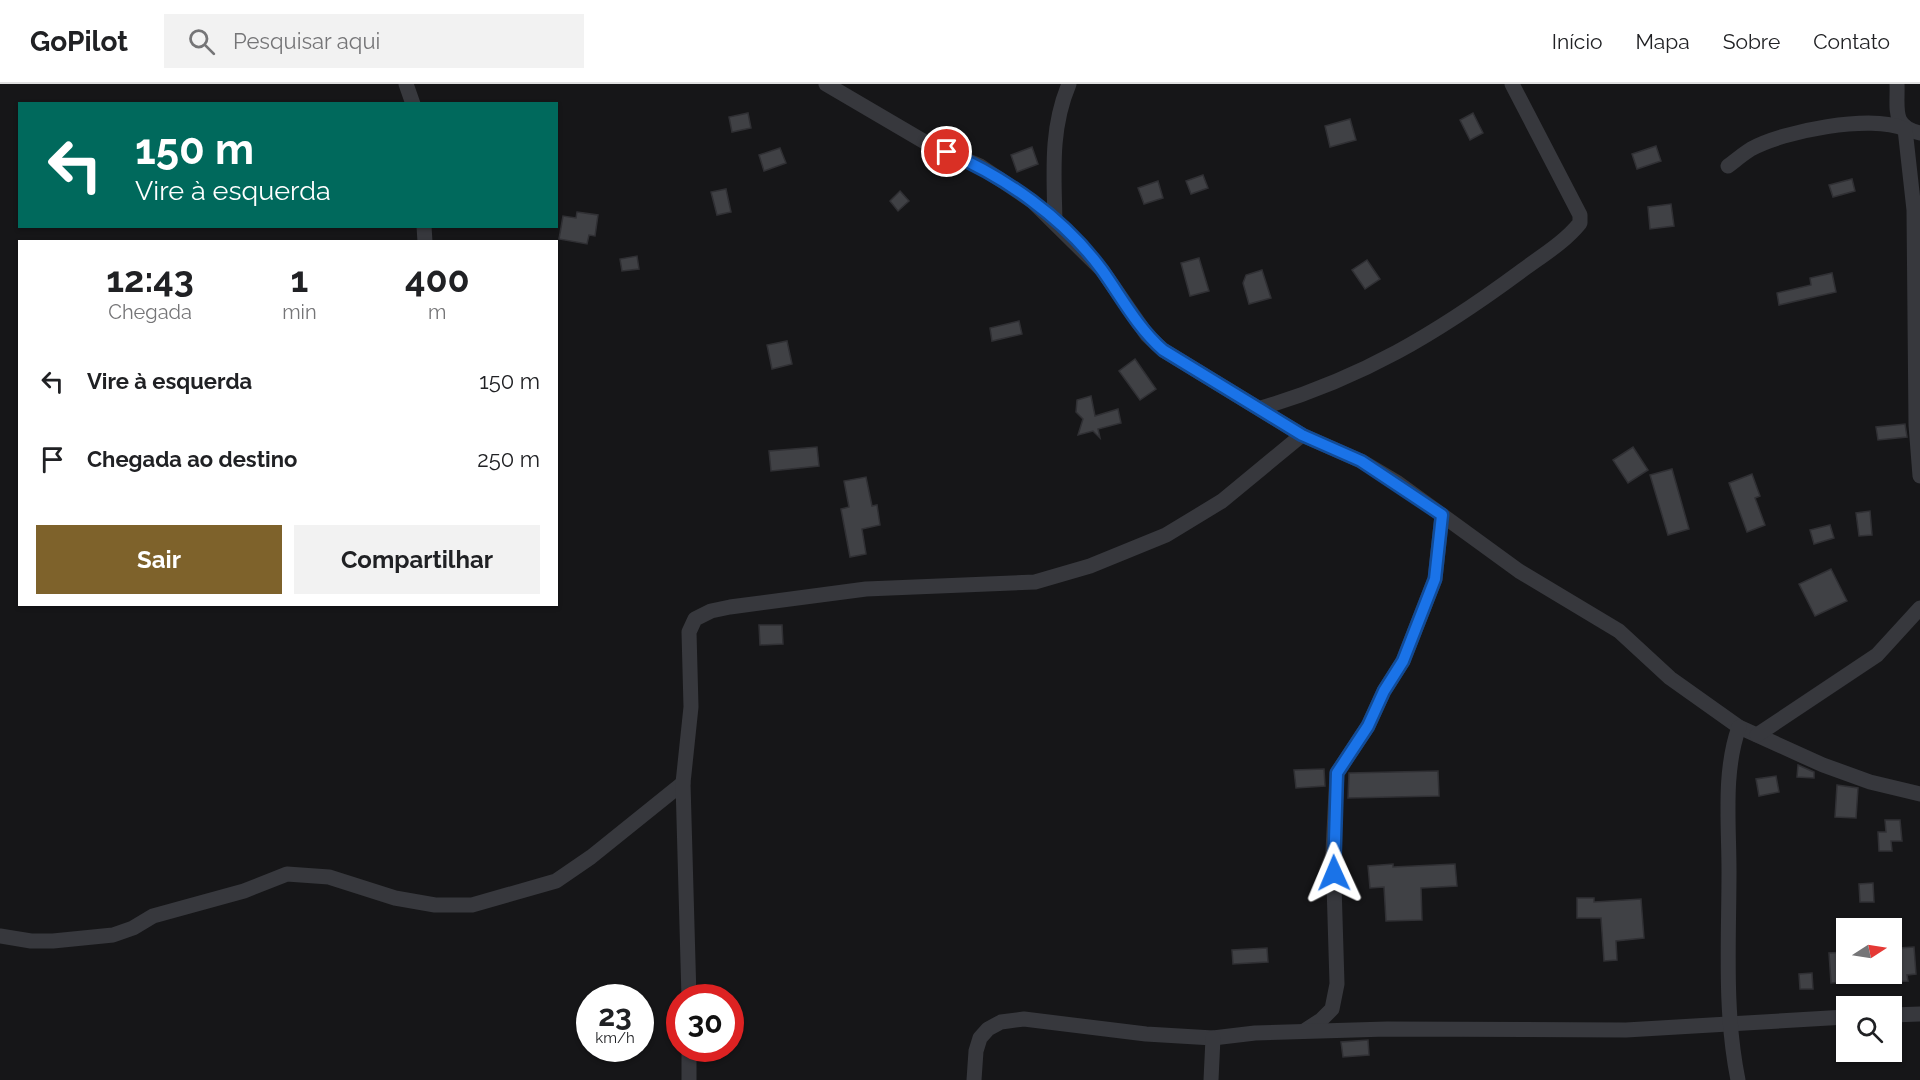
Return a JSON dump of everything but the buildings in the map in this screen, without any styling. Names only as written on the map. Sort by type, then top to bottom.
[{"type":"street","points":[[406,84],[412,102]]},
{"type":"street","points":[[826,84],[930,145],[980,166],[1032,201],[1102,270],[1147,335],[1163,350],[1190,369],[1261,408],[1302,435],[1361,461],[1527,576],[1619,632],[1670,678],[1739,727],[1823,765],[1870,782],[1920,794]]},
{"type":"street","points":[[1055,222],[1054,138],[1059,109],[1069,84]]},
{"type":"street","points":[[1261,408],[1310,394],[1362,372],[1435,332],[1552,248],[1580,223],[1580,215],[1512,84]]},
{"type":"street","points":[[1897,84],[1898,120],[1913,131]]},
{"type":"street","points":[[1728,166],[1753,149],[1780,138],[1836,126],[1870,121],[1892,123],[1913,131]]},
{"type":"street","points":[[1913,131],[1916,425],[1920,476]]},
{"type":"street","points":[[689,984],[683,783],[691,707],[689,632],[695,620],[711,610],[866,589],[1035,582],[1090,566],[1166,535],[1222,501],[1302,435]]},
{"type":"street","points":[[1303,1031],[1321,1020],[1332,1009],[1337,984],[1333,851],[1337,773],[1368,726],[1384,691],[1403,661],[1435,579],[1442,515]]},
{"type":"street","points":[[1757,735],[1877,655],[1920,608]]},
{"type":"street","points":[[1738,1080],[1730,1023],[1729,761],[1739,727]]},
{"type":"street","points":[[0,936],[31,941],[53,941],[113,935],[134,928],[153,916],[244,891],[287,874],[329,877],[395,898],[435,905],[472,905],[556,880],[591,857],[683,783]]},
{"type":"street","points":[[1902,1015],[1920,1014]]},
{"type":"street","points":[[974,1080],[976,1051],[980,1038],[988,1029],[1002,1022],[1024,1019],[1146,1034],[1213,1038],[1303,1031],[1626,1030],[1836,1018]]},
{"type":"street","points":[[1210,1080],[1213,1038]]},
{"type":"street","points":[[689,1062],[690,1080]]},
{"type":"route","points":[[947,152],[980,166],[1032,201],[1055,222],[1102,270],[1147,335],[1163,350],[1190,369],[1249,400],[1302,435],[1361,461],[1398,483],[1442,515],[1435,579],[1403,661],[1384,691],[1368,726],[1337,773],[1334,873]]}]
